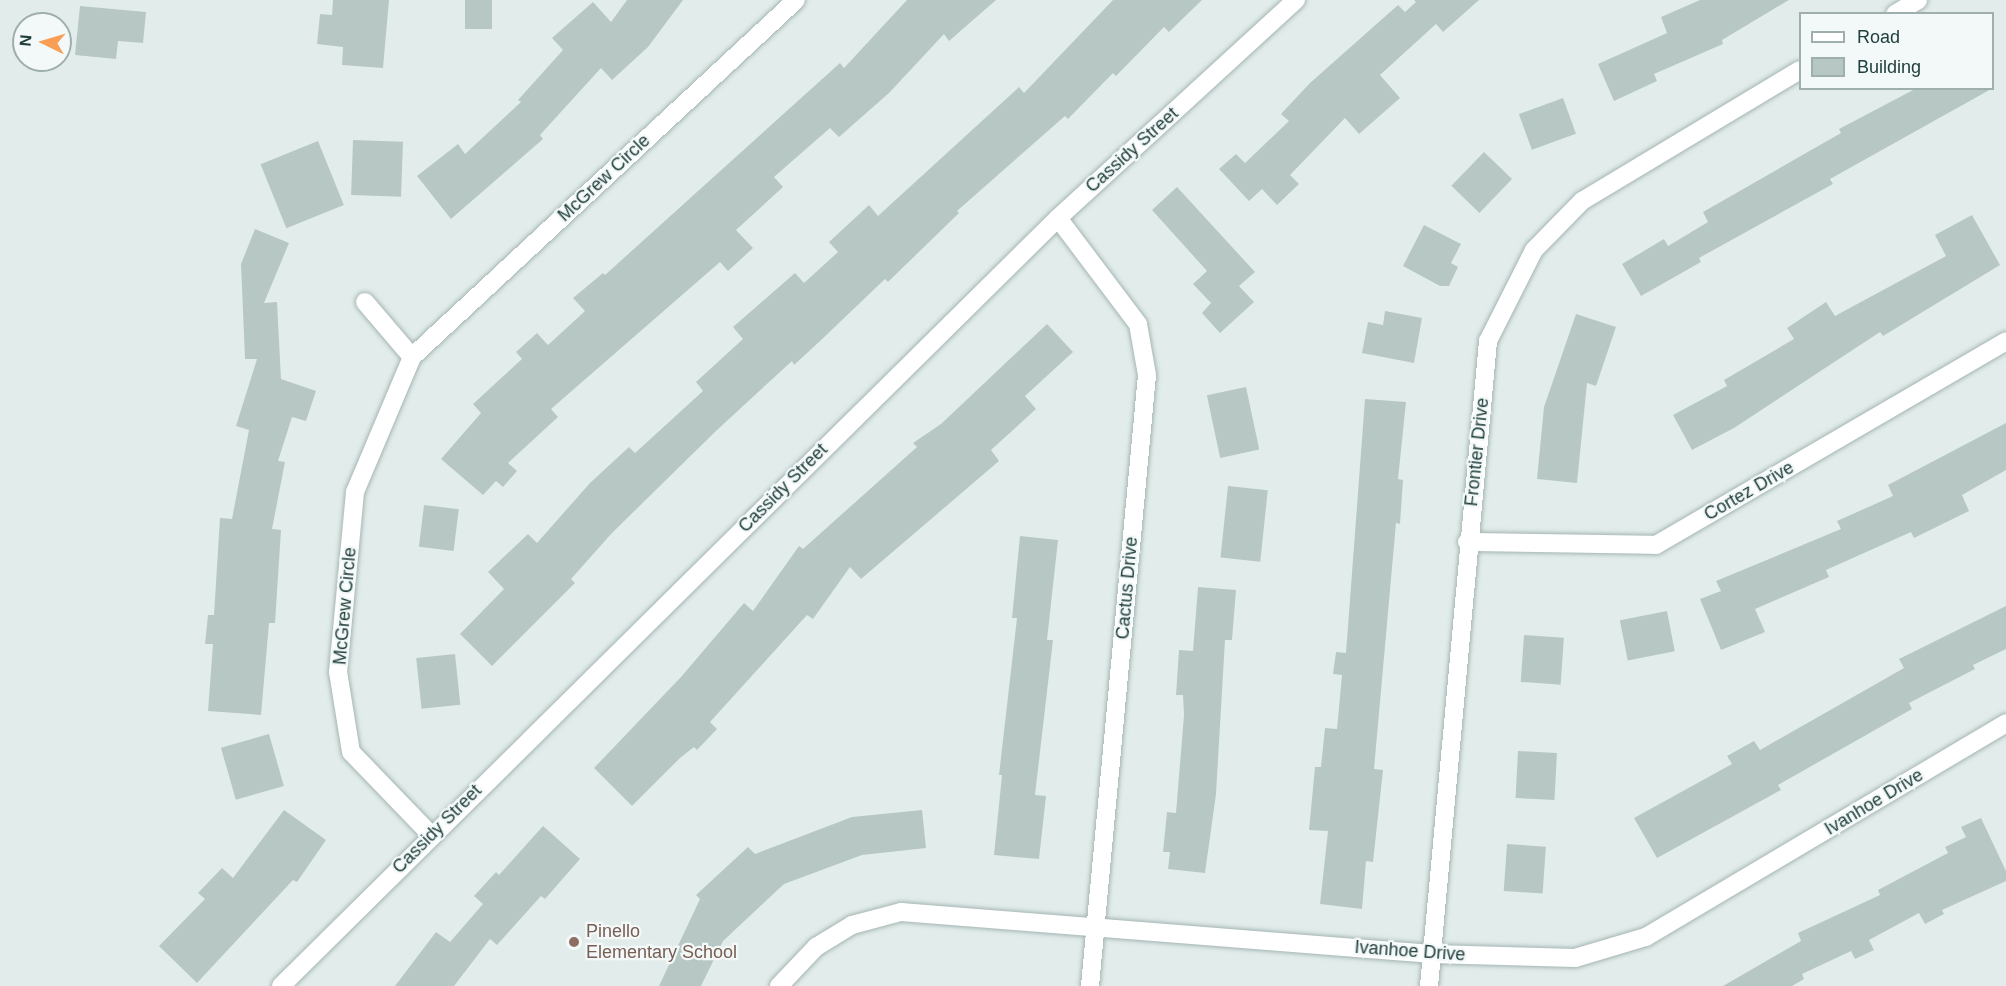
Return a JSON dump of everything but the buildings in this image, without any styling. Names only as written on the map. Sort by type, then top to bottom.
[{"type":"street","name":"Cassidy Street","points":[[280,986],[1058,218],[1296,0]]},
{"type":"street","points":[[1898,12],[1918,0]]},
{"type":"street","name":"McGrew Circle","points":[[431,835],[351,752],[338,672],[355,492],[412,357],[785,4]]},
{"type":"street","name":"Frontier Drive","points":[[1429,986],[1467,542],[1488,341],[1534,250],[1582,201],[1799,71]]},
{"type":"street","name":"Cactus Drive","points":[[1058,218],[1138,324],[1147,375],[1090,986]]},
{"type":"street","points":[[365,302],[412,357]]},
{"type":"street","name":"Cortez Drive","points":[[1467,542],[1656,545],[2006,341]]},
{"type":"street","name":"Ivanhoe Drive","points":[[779,986],[816,946],[852,925],[901,912],[1432,954],[1575,958],[1646,937],[2006,723]]},
{"type":"place","name":"Pinello Elementary School","points":[[574,942]]}]
